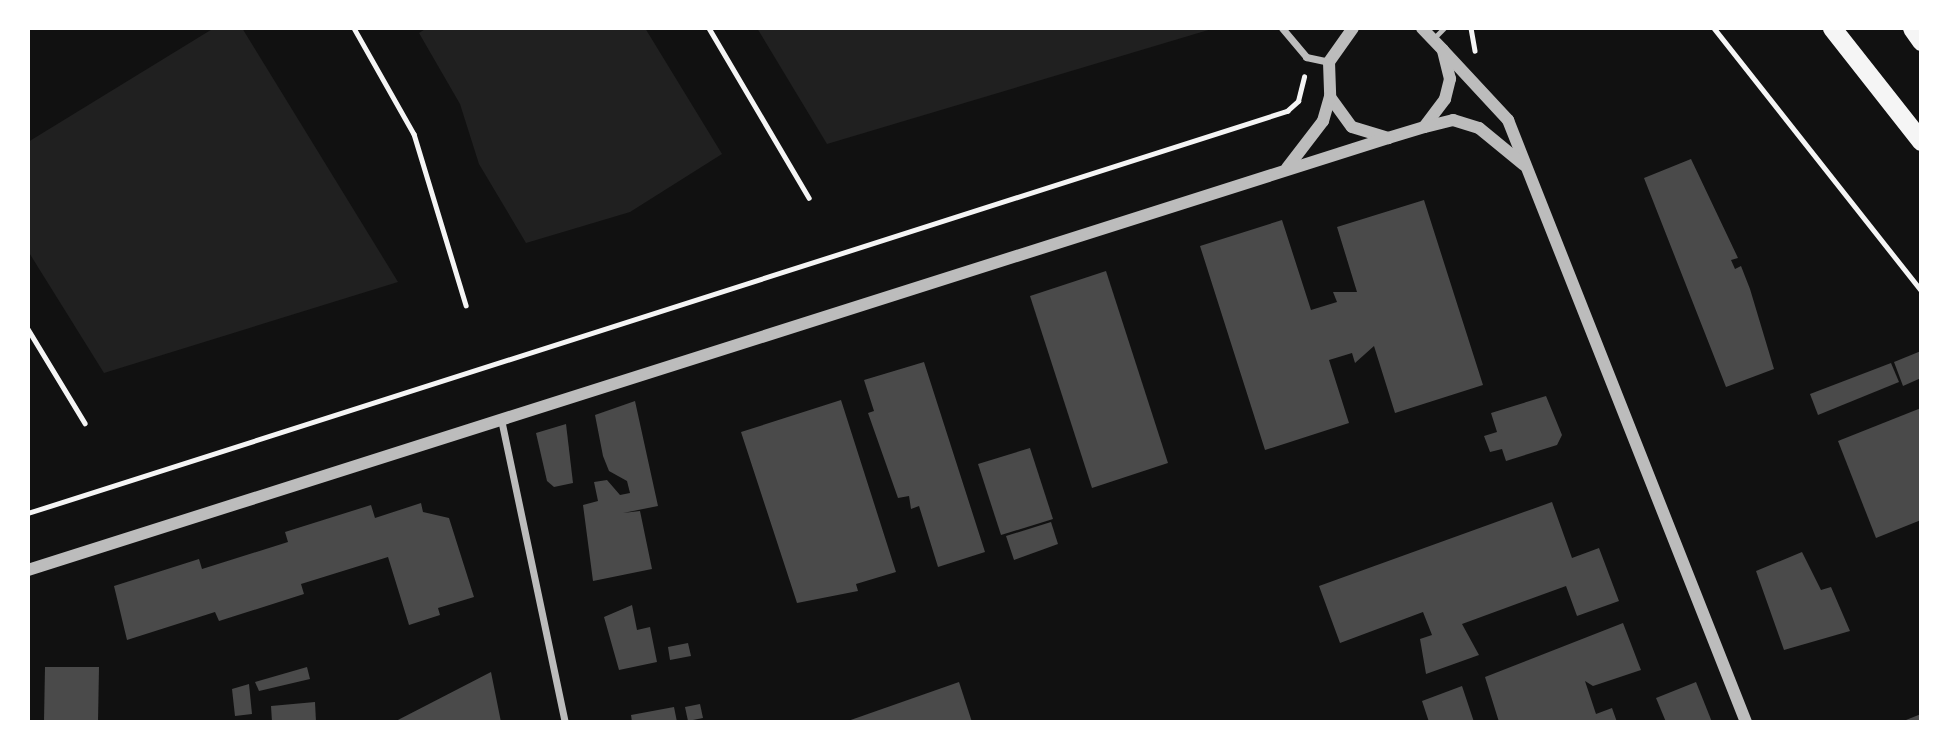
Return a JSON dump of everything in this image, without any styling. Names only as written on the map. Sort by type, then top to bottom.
[{"type":"highway","points":[[1832,28],[1921,141]]},
{"type":"highway","points":[[1912,28],[1921,41]]},
{"type":"street","points":[[1282,28],[1306,57],[1331,56],[1353,28]]},
{"type":"street","points":[[1287,168],[1322,121],[1330,97],[1331,56],[1337,28]]},
{"type":"street","points":[[1422,28],[1508,120],[1746,722]]},
{"type":"street","points":[[1424,127],[1446,100],[1450,79],[1443,50]]},
{"type":"street","points":[[1330,97],[1352,127],[1388,138]]},
{"type":"street","points":[[28,570],[502,424],[1287,168],[1424,127],[1453,120],[1479,128],[1530,170]]},
{"type":"street","points":[[502,424],[565,722]]},
{"type":"lane","points":[[1434,38],[1444,28]]},
{"type":"path","points":[[354,28],[414,134],[466,305]]},
{"type":"path","points":[[709,28],[809,198]]},
{"type":"path","points":[[1714,28],[1921,290]]},
{"type":"path","points":[[28,513],[1287,111],[1303,87],[1306,57]]},
{"type":"path","points":[[28,329],[85,423]]},
{"type":"shaded area","points":[[214,28],[242,28],[398,282],[104,373],[28,251],[28,142]]},
{"type":"shaded area","points":[[427,28],[645,28],[722,154],[630,212],[526,243],[479,164],[460,104],[419,33]]},
{"type":"shaded area","points":[[757,28],[1215,28],[827,144]]},
{"type":"building","points":[[1691,159],[1738,258],[1731,260],[1735,269],[1741,266],[1774,369],[1726,387],[1644,178]]},
{"type":"building","points":[[1424,200],[1483,385],[1395,413],[1374,346],[1355,363],[1352,353],[1329,360],[1349,423],[1265,450],[1200,246],[1282,220],[1311,310],[1337,302],[1333,292],[1357,292],[1337,227]]},
{"type":"building","points":[[1106,271],[1168,463],[1092,488],[1030,296]]},
{"type":"building","points":[[1921,351],[1921,378],[1903,386],[1894,362]]},
{"type":"building","points":[[924,362],[985,552],[938,567],[919,506],[911,509],[909,496],[898,498],[868,413],[874,411],[864,380]]},
{"type":"building","points":[[1891,363],[1899,382],[1818,415],[1810,394]]},
{"type":"building","points":[[1546,396],[1562,435],[1557,445],[1506,461],[1502,449],[1490,452],[1484,436],[1497,432],[1491,413]]},
{"type":"building","points":[[841,400],[896,572],[856,584],[858,591],[797,603],[741,432]]},
{"type":"building","points":[[635,401],[658,506],[623,513],[640,511],[652,569],[593,581],[583,505],[598,501],[594,482],[607,480],[620,495],[630,493],[627,481],[609,471],[603,456],[595,415]]},
{"type":"building","points":[[1921,408],[1921,520],[1876,538],[1838,441]]},
{"type":"building","points":[[566,424],[573,483],[554,487],[547,481],[536,433]]},
{"type":"building","points":[[1030,448],[1053,519],[1001,535],[978,464]]},
{"type":"building","points":[[1552,502],[1572,558],[1599,548],[1619,601],[1577,616],[1566,586],[1462,624],[1479,655],[1426,674],[1420,639],[1432,635],[1423,612],[1340,643],[1319,586]]},
{"type":"building","points":[[421,503],[423,512],[449,518],[474,597],[438,608],[440,615],[409,625],[388,557],[301,584],[304,594],[219,621],[215,612],[127,640],[114,586],[199,559],[202,569],[288,542],[285,532],[371,505],[375,518]]},
{"type":"building","points":[[1051,522],[1058,544],[1014,560],[1006,536]]},
{"type":"building","points":[[1802,552],[1821,590],[1831,587],[1850,631],[1784,650],[1756,571]]},
{"type":"building","points":[[632,605],[637,630],[650,627],[657,662],[619,670],[604,617]]},
{"type":"building","points":[[1623,623],[1641,670],[1593,686],[1585,681],[1596,714],[1612,708],[1617,722],[1499,722],[1485,677]]},
{"type":"building","points":[[688,643],[691,656],[670,660],[668,647]]},
{"type":"building","points":[[45,667],[99,667],[98,722],[44,722]]},
{"type":"building","points":[[307,667],[310,679],[259,691],[255,682]]},
{"type":"building","points":[[491,672],[501,722],[394,722],[427,705]]},
{"type":"building","points":[[959,682],[972,722],[845,722]]},
{"type":"building","points":[[1696,682],[1712,722],[1666,722],[1656,698]]},
{"type":"building","points":[[249,684],[252,714],[235,716],[232,689]]},
{"type":"building","points":[[1462,686],[1474,722],[1429,722],[1422,701]]},
{"type":"building","points":[[315,702],[316,722],[272,722],[271,706]]},
{"type":"building","points":[[700,704],[703,718],[688,721],[685,707]]},
{"type":"building","points":[[674,707],[677,722],[632,722],[631,715]]},
{"type":"building","points":[[1921,714],[1921,722],[1901,722]]}]
